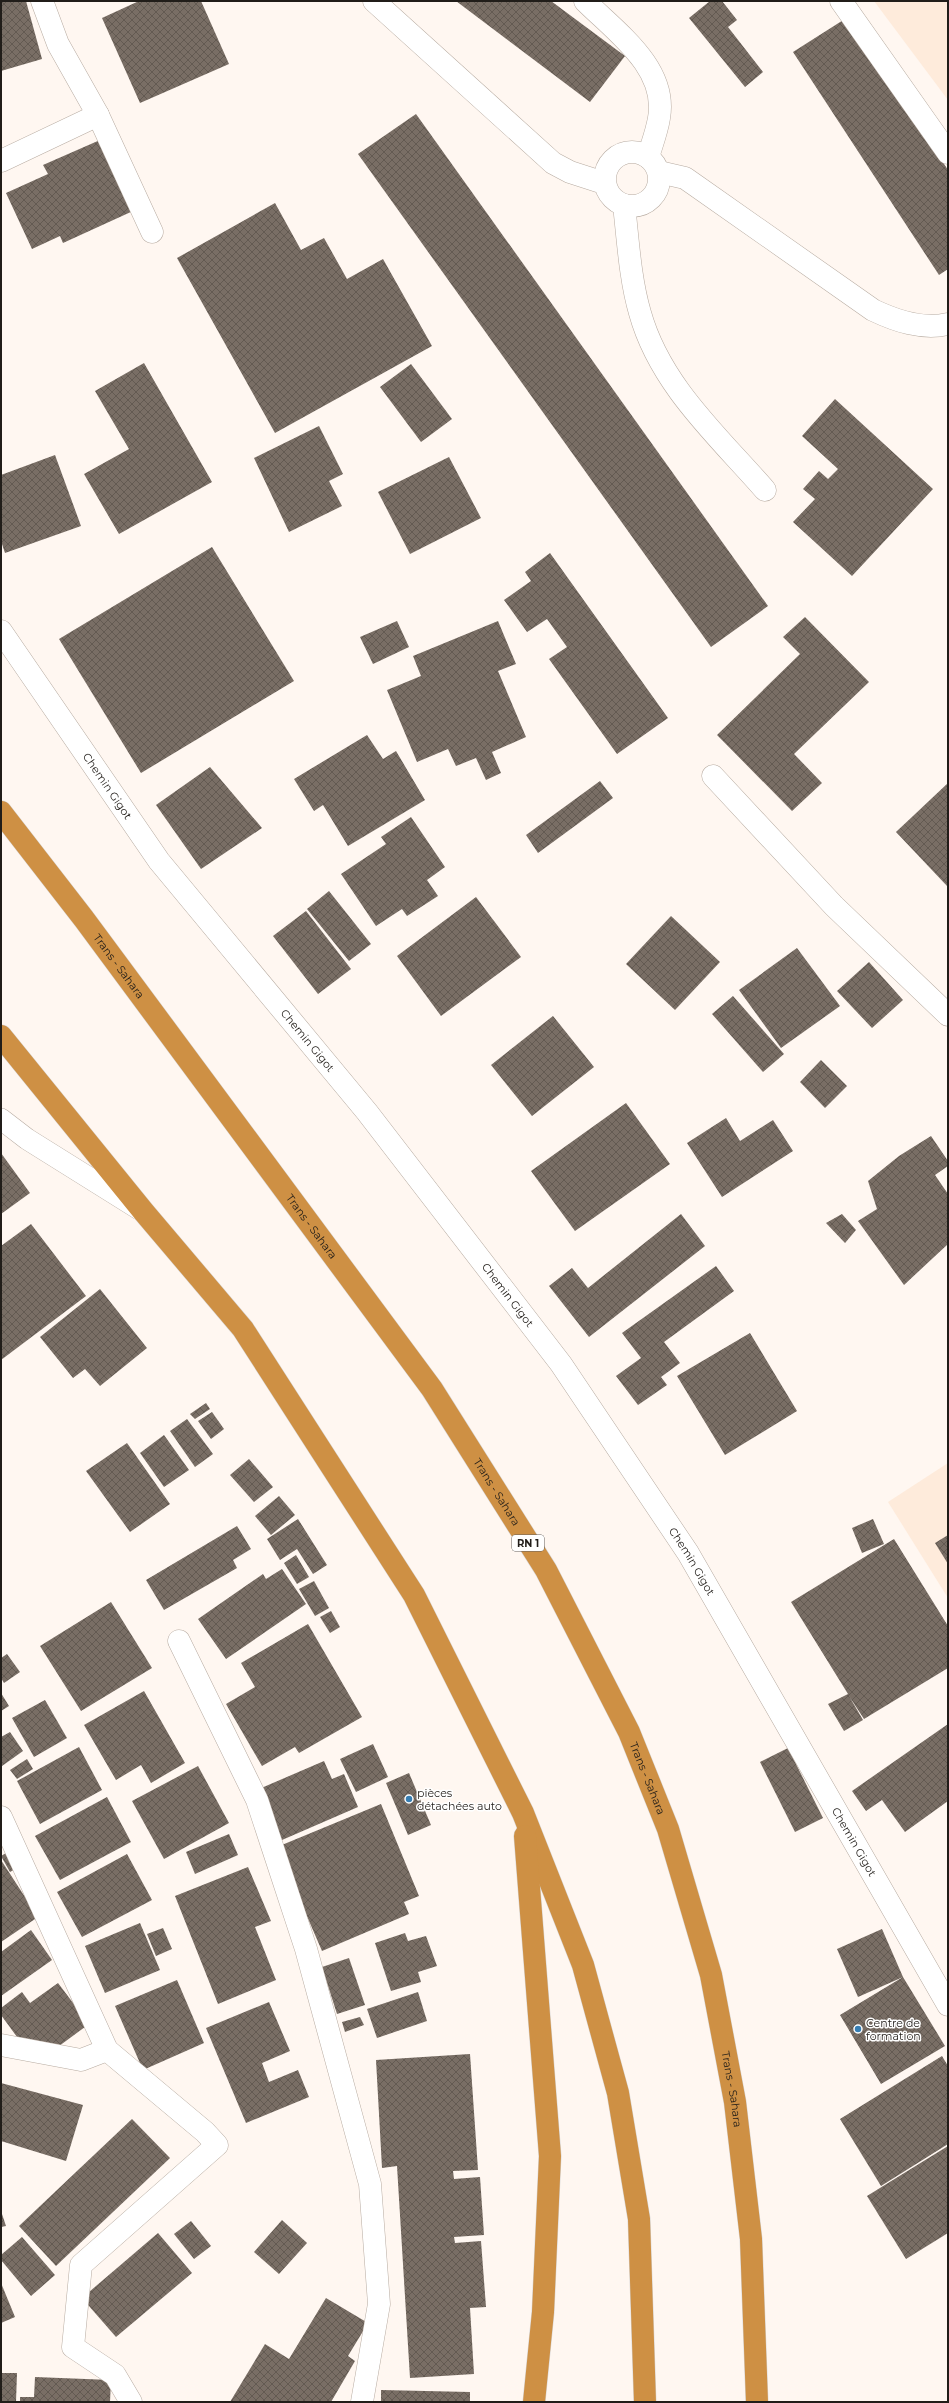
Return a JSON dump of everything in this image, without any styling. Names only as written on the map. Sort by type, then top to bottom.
[{"type":"highway","name":"Trans - Sahara","points":[[1,812],[93,932],[432,1389],[546,1570],[629,1732],[668,1829],[711,1975],[735,2102],[751,2239],[757,2402]]},
{"type":"highway","points":[[1,1036],[143,1211],[243,1329],[414,1595],[524,1813],[583,1965],[618,2093],[639,2219],[645,2402]]},
{"type":"highway","points":[[524,1813],[550,2156],[544,2312],[534,2402]]},
{"type":"street","points":[[42,1],[58,44],[98,115],[152,232]]},
{"type":"street","points":[[374,1],[548,159],[570,172],[604,183]]},
{"type":"street","points":[[585,1],[644,60],[653,78],[659,98],[660,118],[653,164],[659,183],[654,194],[646,202],[636,206],[624,205],[608,193],[604,183],[606,170],[612,159],[623,152],[636,151],[653,164],[685,178],[873,310],[895,320],[920,325],[948,324]]},
{"type":"street","points":[[841,1],[948,153]]},
{"type":"street","points":[[1,161],[98,115]]},
{"type":"street","points":[[624,205],[639,312],[649,340],[662,368],[679,392],[765,490]]},
{"type":"street","name":"Chemin Gigot","points":[[1,631],[159,861],[367,1112],[561,1364],[688,1553],[948,2005]]},
{"type":"street","points":[[713,776],[834,906],[948,1015]]},
{"type":"street","points":[[179,1641],[257,1800],[306,1949],[370,2184],[379,2304],[362,2402]]},
{"type":"street","points":[[1,1817],[107,2050],[205,2132],[217,2145],[81,2265],[73,2346],[115,2375],[131,2402]]},
{"type":"street","points":[[1,2045],[81,2060],[107,2050]]},
{"type":"lane","points":[[1,1119],[26,1139],[143,1211]]},
{"type":"shaded area","points":[[874,1],[948,1],[948,100]]},
{"type":"shaded area","points":[[948,1463],[948,1598],[888,1502]]},
{"type":"building","points":[[1,1],[26,1],[42,59],[1,71]]},
{"type":"building","points":[[139,1],[201,1],[229,64],[140,103],[102,18]]},
{"type":"building","points":[[456,1],[551,1],[625,56],[590,102]]},
{"type":"building","points":[[710,1],[722,1],[737,20],[728,27],[763,72],[745,87],[689,18]]},
{"type":"building","points":[[848,17],[948,170],[948,269],[939,275],[793,52]]},
{"type":"building","points":[[416,114],[768,606],[711,647],[358,154]]},
{"type":"building","points":[[100,140],[133,211],[63,243],[60,236],[32,249],[6,193],[48,174],[43,165]]},
{"type":"building","points":[[275,203],[301,250],[324,238],[347,279],[383,259],[432,346],[275,433],[177,258]]},
{"type":"building","points":[[144,363],[212,482],[119,534],[84,474],[129,449],[95,391]]},
{"type":"building","points":[[411,364],[452,419],[421,442],[380,387]]},
{"type":"building","points":[[835,399],[933,489],[852,576],[793,522],[815,499],[803,489],[819,471],[828,479],[838,469],[802,436]]},
{"type":"building","points":[[319,426],[343,474],[329,481],[342,506],[289,532],[254,458]]},
{"type":"building","points":[[55,455],[81,526],[5,553],[1,541],[1,475]]},
{"type":"building","points":[[449,457],[481,518],[410,554],[378,492]]},
{"type":"building","points":[[212,547],[294,681],[141,773],[59,639]]},
{"type":"building","points":[[550,553],[668,718],[617,754],[549,659],[567,647],[547,619],[527,632],[504,600],[531,581],[525,572]]},
{"type":"building","points":[[805,617],[869,682],[794,754],[822,783],[792,811],[717,735],[800,654],[783,637]]},
{"type":"building","points":[[397,621],[409,647],[373,664],[360,637]]},
{"type":"building","points":[[498,621],[516,664],[498,671],[526,737],[492,752],[501,773],[486,780],[476,758],[456,766],[448,749],[417,762],[387,690],[421,676],[413,656]]},
{"type":"building","points":[[367,735],[383,759],[396,751],[425,800],[348,846],[323,805],[314,811],[294,779]]},
{"type":"building","points":[[210,767],[262,828],[201,869],[156,805]]},
{"type":"building","points":[[600,781],[613,798],[538,853],[526,835]]},
{"type":"building","points":[[948,783],[948,887],[896,832]]},
{"type":"building","points":[[411,817],[445,867],[427,880],[438,896],[407,916],[402,909],[376,926],[341,874],[386,844],[381,837]]},
{"type":"building","points":[[329,891],[371,944],[349,961],[307,909]]},
{"type":"building","points":[[476,897],[521,957],[441,1016],[397,956]]},
{"type":"building","points":[[306,911],[351,969],[318,994],[273,936]]},
{"type":"building","points":[[671,916],[720,962],[675,1010],[626,964]]},
{"type":"building","points":[[797,948],[840,1006],[781,1048],[739,990]]},
{"type":"building","points":[[869,962],[903,1000],[872,1028],[837,991]]},
{"type":"building","points":[[733,996],[784,1054],[763,1072],[712,1014]]},
{"type":"building","points":[[553,1016],[594,1067],[532,1116],[491,1065]]},
{"type":"building","points":[[821,1060],[847,1086],[825,1108],[800,1082]]},
{"type":"building","points":[[626,1103],[670,1164],[575,1231],[531,1171]]},
{"type":"building","points":[[726,1118],[740,1141],[773,1120],[793,1151],[722,1197],[687,1143]]},
{"type":"building","points":[[931,1136],[948,1161],[948,1166],[935,1175],[948,1194],[948,1244],[904,1285],[858,1221],[877,1209],[868,1181],[899,1156]]},
{"type":"building","points":[[1,1153],[30,1193],[1,1214]]},
{"type":"building","points":[[681,1214],[705,1246],[589,1337],[549,1286],[572,1268],[588,1288]]},
{"type":"building","points":[[842,1214],[856,1230],[845,1243],[826,1223]]},
{"type":"building","points":[[31,1224],[86,1296],[1,1360],[1,1246]]},
{"type":"building","points":[[716,1266],[734,1291],[664,1342],[680,1363],[661,1377],[667,1385],[638,1405],[616,1376],[641,1358],[622,1333]]},
{"type":"building","points":[[100,1289],[147,1348],[100,1386],[85,1369],[73,1378],[40,1337]]},
{"type":"building","points":[[750,1333],[797,1411],[725,1455],[677,1376]]},
{"type":"building","points":[[206,1403],[210,1409],[195,1419],[190,1414]]},
{"type":"building","points":[[212,1412],[224,1429],[211,1439],[198,1421]]},
{"type":"building","points":[[187,1419],[213,1454],[195,1467],[170,1431]]},
{"type":"building","points":[[164,1435],[189,1470],[164,1487],[140,1453]]},
{"type":"building","points":[[127,1443],[170,1504],[130,1532],[86,1471]]},
{"type":"building","points":[[249,1459],[273,1487],[254,1502],[230,1475]]},
{"type":"building","points":[[279,1496],[295,1515],[271,1535],[255,1516]]},
{"type":"building","points":[[298,1519],[327,1565],[313,1574],[297,1549],[280,1560],[267,1539]]},
{"type":"building","points":[[873,1519],[884,1544],[862,1553],[852,1528]]},
{"type":"building","points":[[237,1526],[251,1549],[233,1560],[237,1568],[164,1610],[146,1580]]},
{"type":"building","points":[[948,1535],[948,1564],[935,1543]]},
{"type":"building","points":[[894,1539],[948,1626],[948,1668],[864,1719],[849,1696],[863,1720],[844,1731],[828,1704],[848,1694],[791,1602]]},
{"type":"building","points":[[296,1555],[309,1577],[297,1584],[284,1563]]},
{"type":"building","points":[[282,1569],[306,1604],[226,1659],[198,1619],[263,1574],[266,1579]]},
{"type":"building","points":[[314,1581],[329,1608],[315,1616],[299,1589]]},
{"type":"building","points":[[111,1602],[152,1668],[81,1711],[40,1646]]},
{"type":"building","points":[[331,1611],[340,1627],[330,1633],[320,1617]]},
{"type":"building","points":[[308,1624],[362,1717],[299,1753],[295,1747],[262,1766],[226,1704],[255,1687],[241,1663]]},
{"type":"building","points":[[7,1654],[20,1672],[4,1683],[1,1678],[1,1658]]},
{"type":"building","points":[[144,1691],[185,1763],[151,1783],[141,1765],[116,1780],[84,1725]]},
{"type":"building","points":[[1,1693],[9,1706],[1,1711]]},
{"type":"building","points":[[45,1700],[67,1738],[34,1757],[12,1718]]},
{"type":"building","points":[[948,1724],[948,1801],[905,1832],[882,1800],[866,1811],[852,1791]]},
{"type":"building","points":[[10,1732],[23,1751],[2,1766],[1,1737]]},
{"type":"building","points":[[373,1744],[388,1777],[356,1792],[340,1759]]},
{"type":"building","points":[[79,1747],[102,1790],[40,1824],[17,1781]]},
{"type":"building","points":[[788,1748],[823,1818],[795,1832],[760,1762]]},
{"type":"building","points":[[27,1759],[33,1769],[17,1779],[10,1770]]},
{"type":"building","points":[[324,1761],[332,1779],[344,1774],[358,1807],[282,1840],[259,1789]]},
{"type":"building","points":[[198,1766],[229,1823],[164,1859],[132,1801]]},
{"type":"building","points":[[409,1773],[431,1825],[408,1835],[386,1783]]},
{"type":"building","points":[[107,1797],[131,1842],[60,1880],[35,1836]]},
{"type":"building","points":[[381,1804],[419,1896],[404,1902],[409,1914],[322,1951],[277,1847]]},
{"type":"building","points":[[229,1834],[238,1855],[195,1874],[186,1852]]},
{"type":"building","points":[[11,1850],[21,1866],[10,1872],[1,1856]]},
{"type":"building","points":[[127,1854],[152,1900],[82,1937],[57,1892]]},
{"type":"building","points":[[1,1860],[38,1917],[1,1942]]},
{"type":"building","points":[[248,1867],[271,1921],[255,1927],[276,1980],[218,2004],[175,1896]]},
{"type":"building","points":[[140,1923],[160,1970],[105,1993],[85,1946]]},
{"type":"building","points":[[163,1928],[172,1949],[156,1956],[147,1934]]},
{"type":"building","points":[[882,1929],[903,1977],[858,1997],[837,1949]]},
{"type":"building","points":[[31,1930],[52,1960],[1,1996],[1,1952]]},
{"type":"building","points":[[405,1933],[408,1941],[426,1936],[437,1966],[418,1972],[421,1982],[391,1991],[375,1943]]},
{"type":"building","points":[[349,1958],[365,2005],[337,2014],[322,1967]]},
{"type":"building","points":[[903,1977],[945,2046],[881,2084],[840,2015]]},
{"type":"building","points":[[177,1980],[204,2043],[143,2070],[115,2006]]},
{"type":"building","points":[[58,1983],[89,2024],[36,2063],[1,2015],[1,2008],[22,1992],[30,2003]]},
{"type":"building","points":[[418,1992],[427,2021],[377,2038],[367,2009]]},
{"type":"building","points":[[269,2002],[290,2051],[262,2063],[269,2082],[298,2070],[309,2097],[246,2123],[206,2028]]},
{"type":"building","points":[[360,2017],[364,2025],[345,2032],[342,2022]]},
{"type":"building","points":[[470,2054],[478,2170],[453,2171],[454,2179],[480,2177],[484,2235],[454,2237],[455,2243],[481,2241],[486,2307],[470,2308],[474,2374],[410,2378],[397,2166],[382,2168],[376,2060]]},
{"type":"building","points":[[942,2056],[948,2066],[948,2144],[881,2186],[840,2119]]},
{"type":"building","points":[[1,2083],[83,2105],[66,2161],[1,2141]]},
{"type":"building","points":[[132,2119],[170,2158],[56,2266],[19,2226]]},
{"type":"building","points":[[948,2146],[948,2233],[906,2259],[867,2196]]},
{"type":"building","points":[[1,2211],[6,2226],[1,2227]]},
{"type":"building","points":[[282,2220],[307,2243],[279,2274],[254,2252]]},
{"type":"building","points":[[191,2221],[211,2246],[194,2259],[174,2234]]},
{"type":"building","points":[[158,2233],[192,2273],[116,2337],[82,2298]]},
{"type":"building","points":[[22,2237],[55,2275],[31,2296],[1,2260],[1,2255]]},
{"type":"building","points":[[1,2283],[15,2317],[1,2323]]},
{"type":"building","points":[[326,2298],[368,2323],[348,2356],[355,2361],[331,2402],[230,2402],[265,2344],[289,2359]]},
{"type":"building","points":[[1,2373],[17,2373],[16,2402],[1,2402]]},
{"type":"building","points":[[35,2377],[111,2380],[110,2402],[20,2402],[20,2397],[34,2397]]},
{"type":"building","points":[[381,2390],[470,2392],[470,2402],[381,2402]]},
{"type":"place","name":"pièces détachées auto","points":[[409,1799]]},
{"type":"place","name":"Centre de formation","points":[[858,2029]]}]
